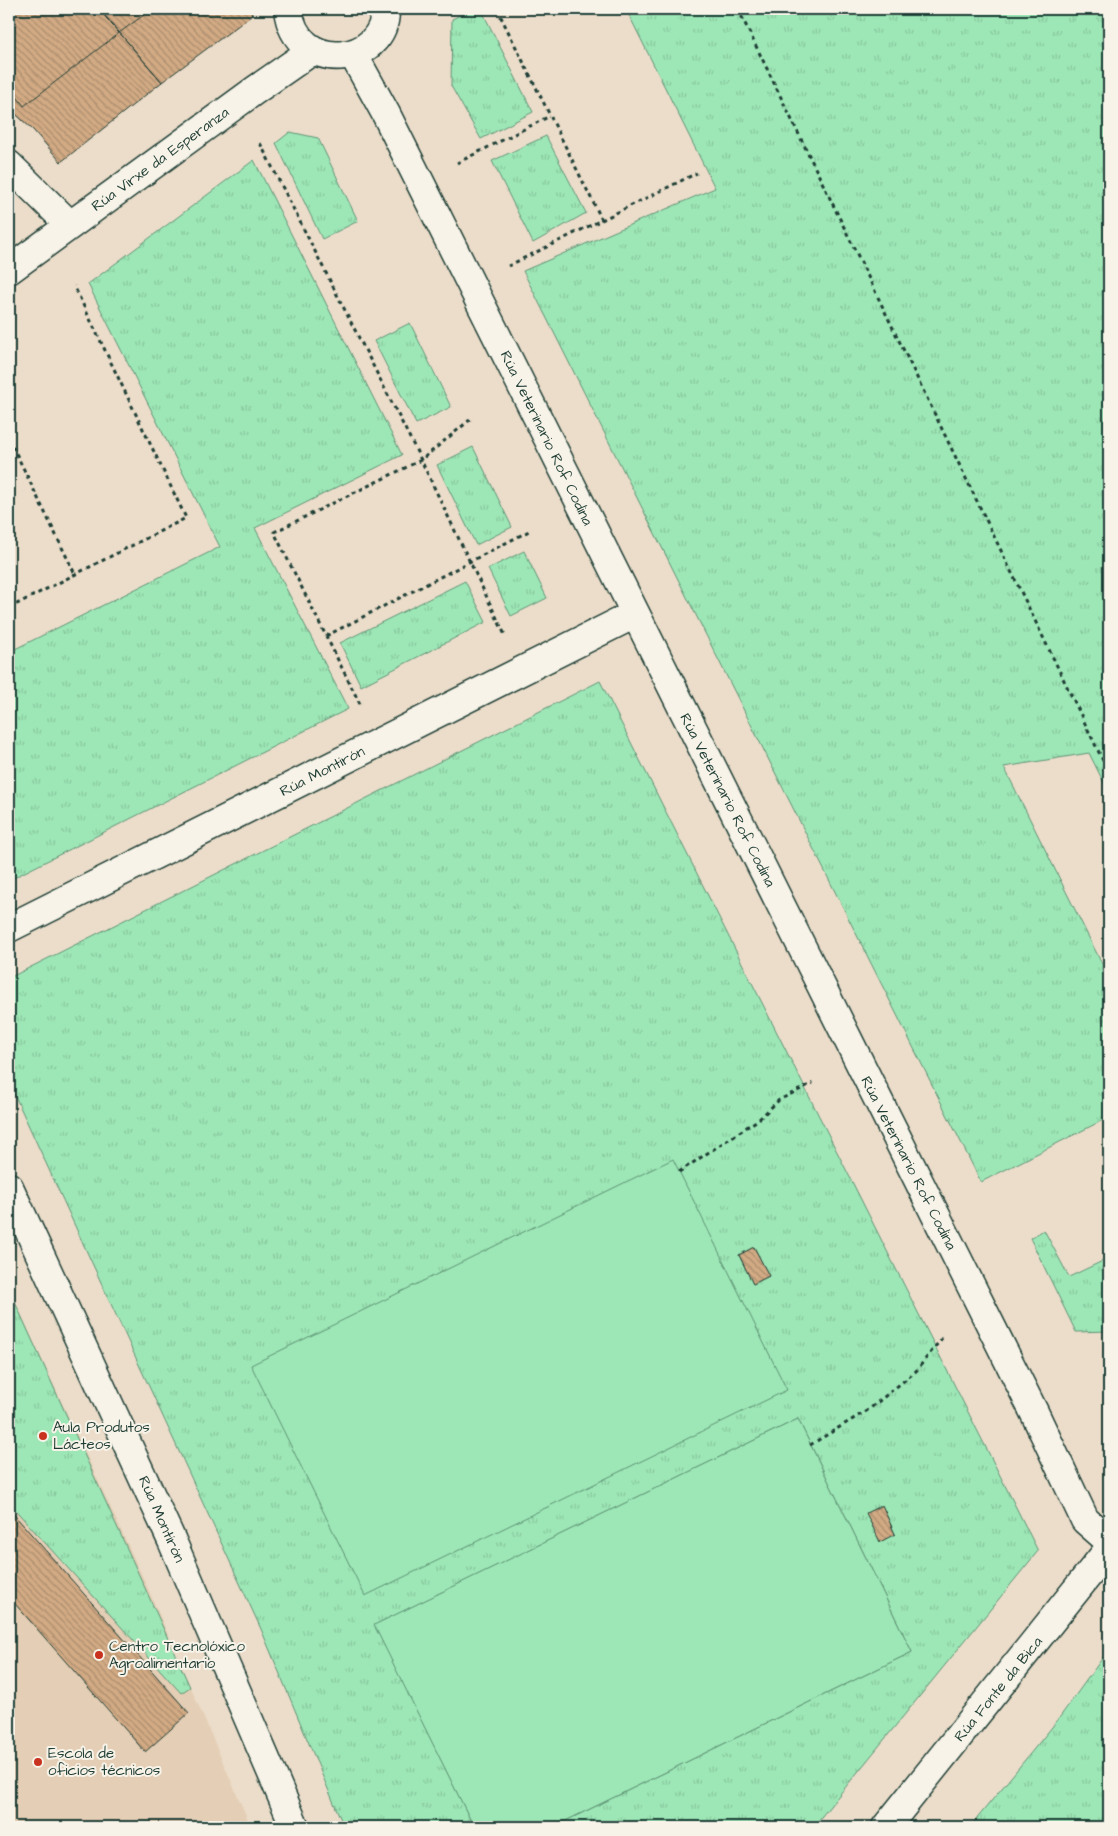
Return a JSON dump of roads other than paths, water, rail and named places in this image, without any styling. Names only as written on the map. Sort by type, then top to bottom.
[{"type":"street","points":[[288,9],[292,26],[300,40],[313,50],[326,55],[340,56],[353,54],[375,38],[382,26],[385,9]]},
{"type":"street","name":"Rúa Virxe da Esperanza","points":[[9,270],[313,50]]},
{"type":"street","name":"Rúa Veterinario Rof Codina","points":[[353,54],[386,114],[1034,1412],[1085,1520],[1109,1541]]},
{"type":"street","points":[[9,165],[70,225]]},
{"type":"street","name":"Rúa Montirón","points":[[9,928],[635,614]]},
{"type":"street","name":"Rúa Montirón","points":[[9,1187],[172,1541],[295,1827]]},
{"type":"street","name":"Rúa Fonte da Bica","points":[[886,1827],[1109,1549]]},
{"type":"place","name":"Aula Produtos Lácteos","points":[[43,1436]]},
{"type":"place","name":"Centro Tecnolóxico Agroalimentario","points":[[99,1655]]},
{"type":"place","name":"Escola de oficios técnicos","points":[[38,1762]]}]
